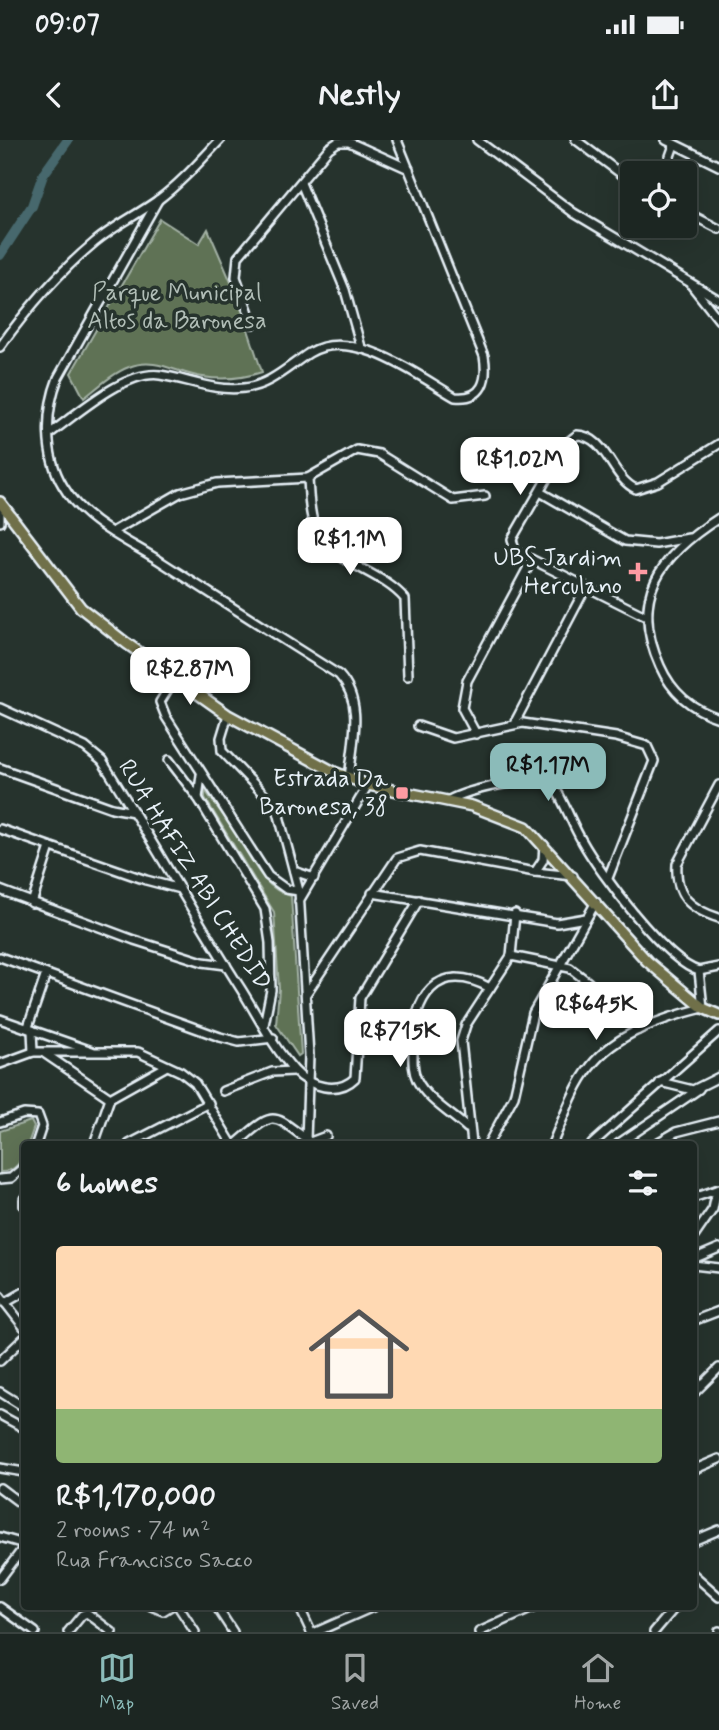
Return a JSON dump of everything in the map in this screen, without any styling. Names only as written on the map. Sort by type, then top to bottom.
[{"type":"main road","points":[[0,503],[81,608],[228,715],[349,779],[449,800],[517,821],[544,844],[647,961],[703,1008],[719,1015]]},
{"type":"street","points":[[0,347],[52,283],[79,256],[109,231],[158,200],[187,175],[220,140]]},
{"type":"street","points":[[49,434],[116,387],[146,374],[196,384],[245,388],[270,379],[322,346],[334,343],[361,347],[455,397],[466,399],[477,394],[487,375],[477,337],[397,140]]},
{"type":"street","points":[[477,140],[574,214],[719,300]]},
{"type":"street","points":[[576,140],[620,174]]},
{"type":"street","points":[[666,140],[719,166]]},
{"type":"street","points":[[254,324],[236,277],[238,257],[328,148],[338,142],[360,146],[409,169]]},
{"type":"street","points":[[668,161],[674,145]]},
{"type":"street","points":[[301,183],[349,303],[361,347]]},
{"type":"street","points":[[158,200],[52,393],[49,434],[54,466],[73,501],[112,532],[339,675],[354,696],[349,779]]},
{"type":"street","points":[[697,218],[719,229]]},
{"type":"street","points":[[690,283],[719,320]]},
{"type":"street","points":[[645,616],[532,561],[515,551],[512,539],[568,442],[577,435],[592,439],[623,479],[636,489],[658,482],[719,444]]},
{"type":"street","points":[[112,532],[180,493],[201,486],[308,478],[357,450],[367,450],[453,500],[485,496]]},
{"type":"street","points":[[308,478],[314,526],[321,540],[390,584],[405,599],[408,676]]},
{"type":"street","points":[[540,492],[625,541],[656,544],[690,538]]},
{"type":"street","points":[[0,503],[0,522]]},
{"type":"street","points":[[719,519],[690,538],[656,580],[645,616],[653,651],[677,693],[693,707],[719,718]]},
{"type":"street","points":[[476,734],[462,708],[467,681],[532,561]]},
{"type":"street","points":[[515,722],[585,589]]},
{"type":"street","points":[[176,678],[162,696],[160,707],[268,876],[277,884],[299,891]]},
{"type":"street","name":"RUA HAFIZ ABI CHEDID","points":[[0,708],[95,755],[134,812],[264,1025],[295,1071],[308,1081]]},
{"type":"street","points":[[228,715],[221,738],[222,751],[277,808],[299,891],[308,1081],[306,1140]]},
{"type":"street","points":[[418,726],[453,738],[515,722],[631,740],[647,746],[654,761],[608,878]]},
{"type":"street","points":[[169,760],[198,798],[265,909],[270,943],[271,990],[264,1025]]},
{"type":"street","points":[[0,768],[112,808],[134,812]]},
{"type":"street","points":[[198,798],[201,775]]},
{"type":"street","points":[[449,800],[463,794],[525,782],[549,784],[558,793],[582,841],[631,910],[679,961],[699,971],[719,967]]},
{"type":"street","points":[[299,901],[368,785]]},
{"type":"street","points":[[719,785],[677,864],[677,877],[685,901],[699,911],[719,918]]},
{"type":"street","points":[[0,829],[161,885],[180,889]]},
{"type":"street","points":[[535,872],[543,860],[544,844]]},
{"type":"street","points":[[32,903],[50,847]]},
{"type":"street","points":[[305,994],[397,858],[420,851],[535,872],[573,876]]},
{"type":"street","points":[[294,871],[314,878]]},
{"type":"street","points":[[0,890],[146,944],[202,962],[226,965]]},
{"type":"street","points":[[372,893],[557,922],[586,918]]},
{"type":"street","points":[[308,1081],[337,1088],[344,1087],[355,1078],[360,998],[419,900]]},
{"type":"street","points":[[490,1141],[505,1118],[514,1096],[533,1013],[596,902]]},
{"type":"street","points":[[471,1141],[461,1041],[467,1025],[512,956],[515,914]]},
{"type":"street","points":[[512,956],[569,968],[588,982],[638,1030]]},
{"type":"street","points":[[0,957],[239,1042],[273,1038]]},
{"type":"street","points":[[304,965],[322,969]]},
{"type":"street","points":[[553,1141],[589,1067],[638,1030],[703,1008],[699,971]]},
{"type":"street","points":[[33,1052],[30,1029],[46,974]]},
{"type":"street","points":[[468,1128],[422,1089],[414,1072],[413,1021],[431,987],[451,978],[477,981],[490,988]]},
{"type":"street","points":[[0,1019],[94,1052]]},
{"type":"street","points":[[595,1141],[719,1031]]},
{"type":"street","points":[[0,1063],[33,1052],[130,1050],[190,1078],[209,1102],[232,1141]]},
{"type":"street","points":[[43,1052],[110,1098]]},
{"type":"street","points":[[95,1141],[110,1098],[167,1066]]},
{"type":"street","points":[[223,1091],[272,1072],[295,1071]]},
{"type":"street","points":[[622,1141],[719,1077]]},
{"type":"street","points":[[660,1082],[687,1090],[699,1089]]},
{"type":"street","points":[[134,1141],[209,1102]]},
{"type":"street","points":[[0,1122],[24,1114],[38,1115],[42,1126],[37,1141]]},
{"type":"street","points":[[238,1141],[275,1118],[284,1121],[310,1141]]},
{"type":"street","points":[[660,1141],[676,1132],[719,1121]]},
{"type":"street","points":[[707,1126],[719,1129]]},
{"type":"street","points":[[315,1141],[326,1136]]},
{"type":"street","points":[[0,1179],[11,1178],[21,1170]]},
{"type":"street","points":[[697,1197],[718,1189]]},
{"type":"street","points":[[697,1232],[713,1209],[718,1189]]},
{"type":"street","points":[[697,1257],[719,1248]]},
{"type":"street","points":[[697,1265],[719,1268]]},
{"type":"street","points":[[5,1303],[21,1294]]},
{"type":"street","points":[[0,1296],[21,1324]]},
{"type":"street","points":[[697,1319],[719,1311]]},
{"type":"street","points":[[0,1361],[21,1341]]},
{"type":"street","points":[[697,1390],[719,1367]]},
{"type":"street","points":[[0,1392],[21,1405]]},
{"type":"street","points":[[0,1415],[21,1426]]},
{"type":"street","points":[[697,1468],[719,1459]]},
{"type":"street","points":[[0,1468],[21,1472]]},
{"type":"street","points":[[0,1488],[21,1504]]},
{"type":"street","points":[[697,1539],[719,1530]]},
{"type":"street","points":[[0,1537],[21,1545]]},
{"type":"street","points":[[0,1579],[21,1550]]},
{"type":"street","points":[[697,1582],[719,1597]]},
{"type":"street","points":[[0,1607],[35,1632]]},
{"type":"street","points":[[181,1610],[195,1632]]},
{"type":"street","points":[[219,1610],[233,1632]]},
{"type":"street","points":[[301,1610],[313,1632],[365,1610]]},
{"type":"street","points":[[479,1632],[528,1610]]},
{"type":"street","points":[[654,1632],[673,1610]]},
{"type":"street","points":[[68,1632],[87,1613],[111,1632]]},
{"type":"green space","name":"Parque Municipal Altos da Baronesa","points":[[160,219],[199,244],[208,229],[237,296],[262,372],[233,378],[210,378],[157,365],[139,364],[117,373],[84,398],[71,373]]},
{"type":"green space","points":[[205,790],[231,826],[257,870],[271,886],[291,896],[301,1054],[298,1056],[276,1024],[279,989],[274,912],[205,798]]},
{"type":"green space","points":[[31,1121],[34,1127],[29,1141],[21,1141],[21,1160],[18,1164],[10,1170],[0,1172],[0,1131]]},
{"type":"waterway","points":[[0,255],[32,206],[43,175],[68,140]]},
{"type":"place","name":"UBS Jardim Herculano","points":[[638,572]]},
{"type":"place","name":"Estrada Da Baronesa, 38","points":[[402,793]]}]
